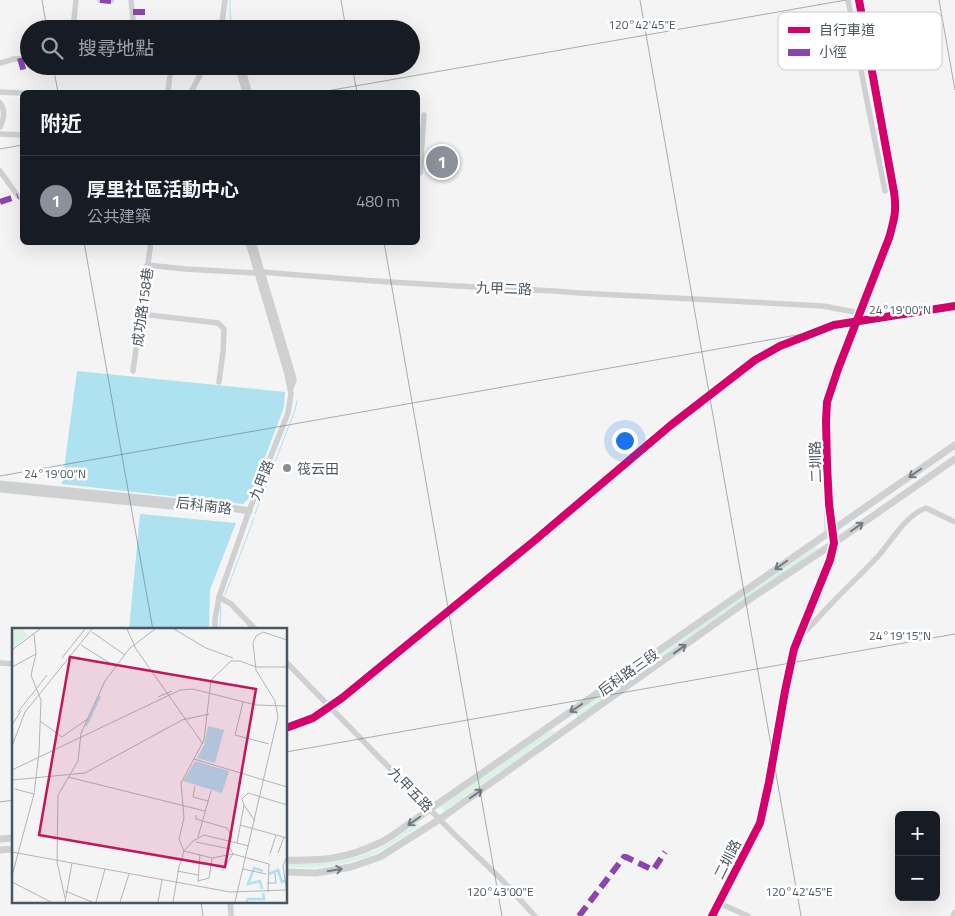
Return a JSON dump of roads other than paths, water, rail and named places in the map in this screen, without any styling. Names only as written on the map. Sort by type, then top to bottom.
[{"type":"street","points":[[74,20],[76,0]]},
{"type":"street","points":[[100,0],[111,1]]},
{"type":"street","points":[[131,0],[133,20]]},
{"type":"street","points":[[222,20],[225,0]]},
{"type":"street","points":[[0,63],[20,59]]},
{"type":"street","points":[[861,70],[885,191]]},
{"type":"street","name":"二圳路","points":[[712,916],[760,823],[794,649],[830,560],[834,543],[829,504],[827,464],[827,402],[856,321],[889,238],[896,204],[872,70]]},
{"type":"street","points":[[168,90],[169,75]]},
{"type":"street","points":[[192,90],[200,75]]},
{"type":"street","points":[[240,75],[244,90]]},
{"type":"street","points":[[244,75],[248,90]]},
{"type":"street","points":[[0,92],[20,93]]},
{"type":"street","points":[[0,103],[4,112],[0,127]]},
{"type":"street","points":[[420,173],[424,115]]},
{"type":"street","points":[[0,134],[20,135]]},
{"type":"street","points":[[0,171],[20,197]]},
{"type":"street","name":"成功路158巷","points":[[133,371],[151,245]]},
{"type":"street","name":"九甲路","points":[[249,245],[260,273]]},
{"type":"street","name":"九甲路","points":[[215,628],[218,597],[249,511],[288,413],[291,400],[291,388],[254,245]]},
{"type":"street","name":"九甲二路","points":[[148,265],[397,283],[541,289],[580,293],[823,306],[860,314]]},
{"type":"street","points":[[288,727],[313,718],[367,678],[519,554],[671,425],[755,360],[780,346],[834,325],[955,306]]},
{"type":"street","points":[[142,314],[218,323],[224,329],[219,382]]},
{"type":"street","name":"后科路三段","points":[[288,860],[316,861],[348,855],[377,844],[400,830],[955,445]]},
{"type":"street","name":"后科路三段","points":[[288,872],[316,873],[351,867],[380,857],[440,819],[747,601],[955,460]]},
{"type":"street","name":"后科南路","points":[[0,484],[55,492]]},
{"type":"street","name":"后科南路","points":[[0,489],[220,506],[249,511]]},
{"type":"street","points":[[799,636],[809,629],[919,511],[926,508],[955,522]]},
{"type":"street","points":[[218,597],[231,604],[254,628]]},
{"type":"street","name":"九甲五路","points":[[288,664],[501,879],[535,916]]},
{"type":"street","points":[[718,903],[748,916]]},
{"type":"street","points":[[953,916],[955,912]]},
{"type":"water","points":[[77,371],[285,392],[284,407],[250,497],[243,504],[62,484]]},
{"type":"water","points":[[140,514],[236,523],[210,590],[209,628],[129,628]]},
{"type":"waterway","points":[[230,0],[231,20]]},
{"type":"waterway","points":[[855,0],[857,12]]},
{"type":"waterway","points":[[856,309],[890,223],[892,212],[887,171],[868,70]]},
{"type":"waterway","points":[[825,530],[822,408],[827,384],[850,324]]},
{"type":"waterway","points":[[255,514],[297,401]]},
{"type":"waterway","points":[[225,595],[254,518]]},
{"type":"waterway","points":[[707,916],[756,823],[761,805],[788,653],[827,557],[826,552]]},
{"type":"waterway","points":[[220,628],[221,606]]},
{"type":"waterway","points":[[233,904],[233,914]]},
{"type":"place","name":"厚里社區活動中心","points":[[442,162]]},
{"type":"place","name":"筏云田","points":[[287,468]]}]
